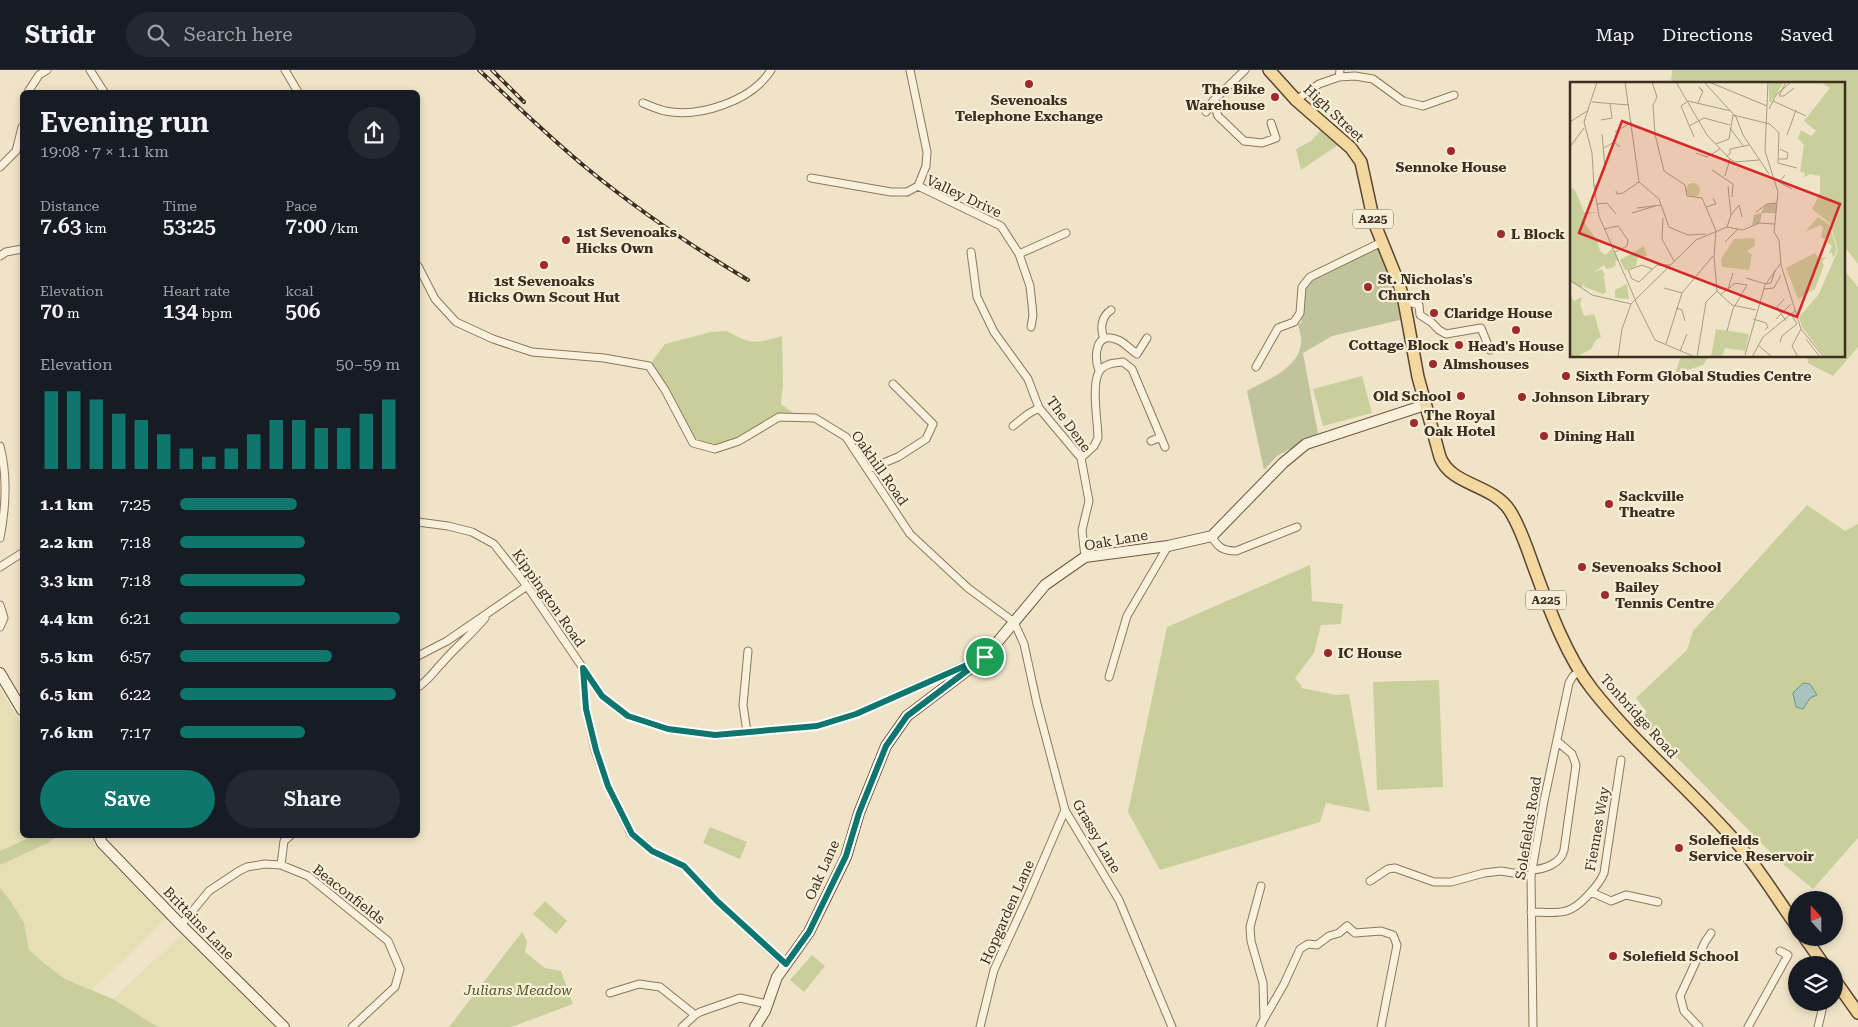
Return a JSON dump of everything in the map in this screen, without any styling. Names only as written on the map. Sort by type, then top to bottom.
[{"type":"main road","name":"High Street","points":[[1269,70],[1296,100],[1358,156],[1364,172],[1374,222],[1404,301],[1425,405],[1440,457],[1444,466],[1451,473],[1475,485]]},
{"type":"main road","name":"Tonbridge Road","points":[[1475,485],[1487,490],[1508,508],[1517,524],[1544,596],[1563,638],[1580,671],[1592,688],[1738,844],[1788,915]]},
{"type":"main road","points":[[1843,993],[1858,1013]]},
{"type":"street","points":[[29,90],[39,75],[47,70]]},
{"type":"street","points":[[90,70],[103,90]]},
{"type":"street","points":[[284,70],[297,90]]},
{"type":"street","points":[[643,103],[664,111],[689,113],[709,110],[727,104],[754,88],[771,70]]},
{"type":"street","points":[[910,70],[927,152],[926,166],[918,186]]},
{"type":"street","points":[[1206,112],[1213,101],[1246,70]]},
{"type":"street","points":[[1296,100],[1319,84],[1340,74],[1373,79],[1402,101],[1423,106],[1454,95]]},
{"type":"street","points":[[1213,101],[1218,116],[1248,142],[1262,143],[1276,138],[1271,123]]},
{"type":"street","points":[[0,167],[16,150],[20,134]]},
{"type":"street","name":"Valley Drive","points":[[811,178],[891,192],[907,192],[918,186],[1002,226],[1019,254],[1030,286],[1033,315],[1032,327]]},
{"type":"street","points":[[1019,254],[1066,233]]},
{"type":"street","points":[[1256,367],[1278,328],[1294,322],[1300,312],[1302,287],[1310,277],[1382,242]]},
{"type":"street","points":[[0,256],[6,252],[20,249]]},
{"type":"street","name":"The Dene","points":[[971,252],[975,291],[994,332],[1031,385],[1039,408],[1081,458],[1089,501],[1082,530],[1085,557]]},
{"type":"street","name":"Oakhill Road","points":[[420,270],[435,299],[456,322],[493,339],[532,352],[604,358],[649,366],[665,390],[694,443],[715,448],[739,441],[779,417],[816,418],[846,437],[869,469],[910,534],[968,588],[1014,622]]},
{"type":"street","points":[[1404,301],[1419,304],[1420,316],[1446,334],[1481,328],[1490,350]]},
{"type":"street","points":[[1104,339],[1102,325],[1104,318],[1111,310]]},
{"type":"street","points":[[1099,371],[1096,363],[1097,346],[1104,339],[1118,340],[1138,354],[1146,338]]},
{"type":"street","points":[[1081,458],[1094,446],[1098,438],[1096,384],[1099,371],[1112,363],[1123,362],[1132,369],[1165,447]]},
{"type":"street","points":[[869,469],[898,457],[926,439],[933,424],[893,384]]},
{"type":"street","points":[[1297,527],[1236,551],[1226,551],[1219,548],[1212,536],[1283,463],[1306,444],[1425,405]]},
{"type":"street","points":[[1013,426],[1039,408]]},
{"type":"street","points":[[1014,414],[1020,420]]},
{"type":"street","points":[[1151,441],[1161,437]]},
{"type":"street","points":[[0,446],[6,468],[5,509],[0,538]]},
{"type":"street","name":"Kippington Road","points":[[420,522],[472,532],[494,544],[527,586],[602,696],[628,716],[668,729],[715,735],[817,726],[856,714],[985,657]]},
{"type":"street","name":"Oak Lane","points":[[755,1027],[767,1004],[777,976],[809,932],[846,856],[859,813],[886,746],[907,716],[985,657],[1045,585],[1085,557],[1168,546],[1212,536]]},
{"type":"street","points":[[1109,676],[1127,616],[1168,546]]},
{"type":"street","points":[[0,567],[20,554]]},
{"type":"street","points":[[420,655],[447,641],[527,586]]},
{"type":"street","points":[[0,606],[4,618],[0,627]]},
{"type":"street","points":[[420,686],[429,679],[442,662],[471,635],[490,612]]},
{"type":"street","name":"Grassy Lane","points":[[1014,622],[1024,644],[1039,714],[1065,810],[1120,900],[1172,1027]]},
{"type":"street","points":[[747,732],[743,705],[748,651]]},
{"type":"street","points":[[583,668],[586,709],[596,750],[608,786],[632,834],[652,851],[684,866],[724,907],[786,964]]},
{"type":"street","name":"Solefields Road","points":[[1533,1027],[1532,873],[1544,801],[1568,683],[1580,671]]},
{"type":"street","points":[[0,673],[20,707]]},
{"type":"street","points":[[1370,881],[1388,869],[1395,868],[1434,882],[1451,882],[1484,873],[1501,871],[1532,873],[1552,865],[1563,854],[1564,850],[1576,765],[1572,754],[1557,741]]},
{"type":"street","name":"Fiennes Way","points":[[1531,912],[1568,911],[1601,881],[1604,874],[1621,760]]},
{"type":"street","name":"Hopgarden Lane","points":[[980,1027],[994,970],[1065,810]]},
{"type":"street","name":"Brittains Lane","points":[[100,838],[102,843],[181,925],[284,1027]]},
{"type":"street","points":[[281,865],[284,841],[288,838]]},
{"type":"street","name":"Beaconfields","points":[[181,925],[209,891],[238,871],[256,865],[281,865],[308,876],[388,941],[400,969],[395,987],[352,1027]]},
{"type":"street","points":[[1261,886],[1250,927],[1251,941],[1262,973],[1264,1019]]},
{"type":"street","points":[[1591,892],[1611,901],[1626,895],[1658,902]]},
{"type":"street","points":[[1260,1027],[1284,984],[1300,949],[1308,944],[1317,945],[1328,936],[1339,933],[1347,926],[1355,933],[1381,931],[1393,935],[1397,945],[1381,1027]]},
{"type":"street","points":[[1700,1027],[1684,1011],[1680,996],[1711,933]]},
{"type":"street","points":[[1748,1027],[1790,955],[1780,951]]},
{"type":"street","points":[[610,993],[639,984],[660,987],[695,1015]]},
{"type":"street","points":[[682,1027],[695,1015],[740,998],[767,1004]]},
{"type":"street","points":[[1818,1027],[1822,1011]]},
{"type":"shaded area","points":[[0,688],[20,723],[20,838],[28,838],[0,851]]},
{"type":"shaded area","points":[[55,838],[91,838],[97,848],[166,919],[92,990],[65,979],[29,950],[24,923],[0,888],[0,865]]},
{"type":"shaded area","points":[[181,935],[275,1027],[158,1027],[113,999]]},
{"type":"green space","points":[[1672,70],[1858,70],[1858,264],[1846,249],[1846,82],[1671,82]]},
{"type":"green space","points":[[1322,129],[1338,145],[1301,170],[1296,149],[1311,141]]},
{"type":"green space","points":[[1379,246],[1397,287],[1404,319],[1332,336],[1303,353],[1318,434],[1277,456],[1264,470],[1247,391],[1288,367],[1299,352],[1301,336],[1298,324],[1301,323],[1304,288],[1311,278]]},
{"type":"green space","points":[[1846,272],[1858,287],[1858,347],[1833,376],[1808,363],[1807,358],[1846,358]]},
{"type":"green space","points":[[727,331],[742,339],[753,342],[782,336],[783,383],[781,404],[795,414],[779,416],[717,449],[694,442],[650,367],[665,344],[711,332]]},
{"type":"green space","points":[[1680,358],[1708,358],[1703,365],[1675,374]]},
{"type":"green space","points":[[1362,376],[1372,413],[1323,426],[1313,389]]},
{"type":"green space","points":[[1807,505],[1845,531],[1858,524],[1858,838],[1813,889],[1778,860],[1640,720],[1647,712],[1636,698],[1687,650],[1693,631]]},
{"type":"green space","points":[[1310,565],[1312,601],[1343,604],[1341,624],[1321,625],[1314,653],[1295,678],[1302,686],[1301,688],[1336,695],[1349,694],[1370,812],[1326,803],[1320,822],[1160,870],[1128,812],[1167,627]]},
{"type":"green space","points":[[1439,680],[1443,787],[1377,790],[1373,682]]},
{"type":"green space","points":[[710,827],[747,842],[740,859],[703,843]]},
{"type":"green space","points":[[28,838],[55,838],[0,865],[0,851]]},
{"type":"green space","points":[[0,888],[24,923],[29,950],[65,979],[113,999],[158,1027],[0,1027]]},
{"type":"green space","points":[[545,901],[567,921],[556,934],[533,914]]},
{"type":"green space","name":"Julians Meadow","points":[[522,932],[527,941],[525,952],[545,968],[561,971],[573,1004],[511,1027],[449,1027]]},
{"type":"green space","points":[[812,955],[825,966],[804,992],[790,980]]},
{"type":"water","points":[[1803,683],[1810,684],[1817,695],[1810,698],[1803,709],[1796,707],[1793,693]]},
{"type":"railway","points":[[479,70],[560,146],[627,200],[707,255],[748,280]]},
{"type":"railway","points":[[492,70],[524,102]]},
{"type":"place","name":"Sevenoaks Telephone Exchange","points":[[1029,84]]},
{"type":"place","name":"The Bike Warehouse","points":[[1275,97]]},
{"type":"place","name":"Sennoke House","points":[[1451,151]]},
{"type":"place","name":"L Block","points":[[1501,234]]},
{"type":"place","name":"1st Sevenoaks Hicks Own","points":[[566,240]]},
{"type":"place","name":"1st Sevenoaks Hicks Own Scout Hut","points":[[544,265]]},
{"type":"place","name":"St. Nicholas's Church","points":[[1368,287]]},
{"type":"place","name":"Claridge House","points":[[1434,313]]},
{"type":"place","name":"Head's House","points":[[1516,330]]},
{"type":"place","name":"Cottage Block","points":[[1459,345]]},
{"type":"place","name":"Almshouses","points":[[1433,364]]},
{"type":"place","name":"Sixth Form Global Studies Centre","points":[[1566,376]]},
{"type":"place","name":"Old School","points":[[1461,396]]},
{"type":"place","name":"Johnson Library","points":[[1522,397]]},
{"type":"place","name":"The Royal Oak Hotel","points":[[1414,423]]},
{"type":"place","name":"Dining Hall","points":[[1544,436]]},
{"type":"place","name":"Sackville Theatre","points":[[1609,504]]},
{"type":"place","name":"Sevenoaks School","points":[[1582,567]]},
{"type":"place","name":"Bailey Tennis Centre","points":[[1605,595]]},
{"type":"place","name":"IC House","points":[[1328,653]]},
{"type":"place","name":"Solefields Service Reservoir","points":[[1679,848]]},
{"type":"place","name":"Solefield School","points":[[1613,956]]},
{"type":"route","points":[[985,657],[907,716],[886,746],[859,813],[846,856],[809,932],[786,964],[717,901],[684,866],[652,851],[632,834],[608,786],[596,750],[586,709],[583,668],[602,696],[628,716],[668,729],[715,735],[817,726],[856,714],[985,657]]}]
